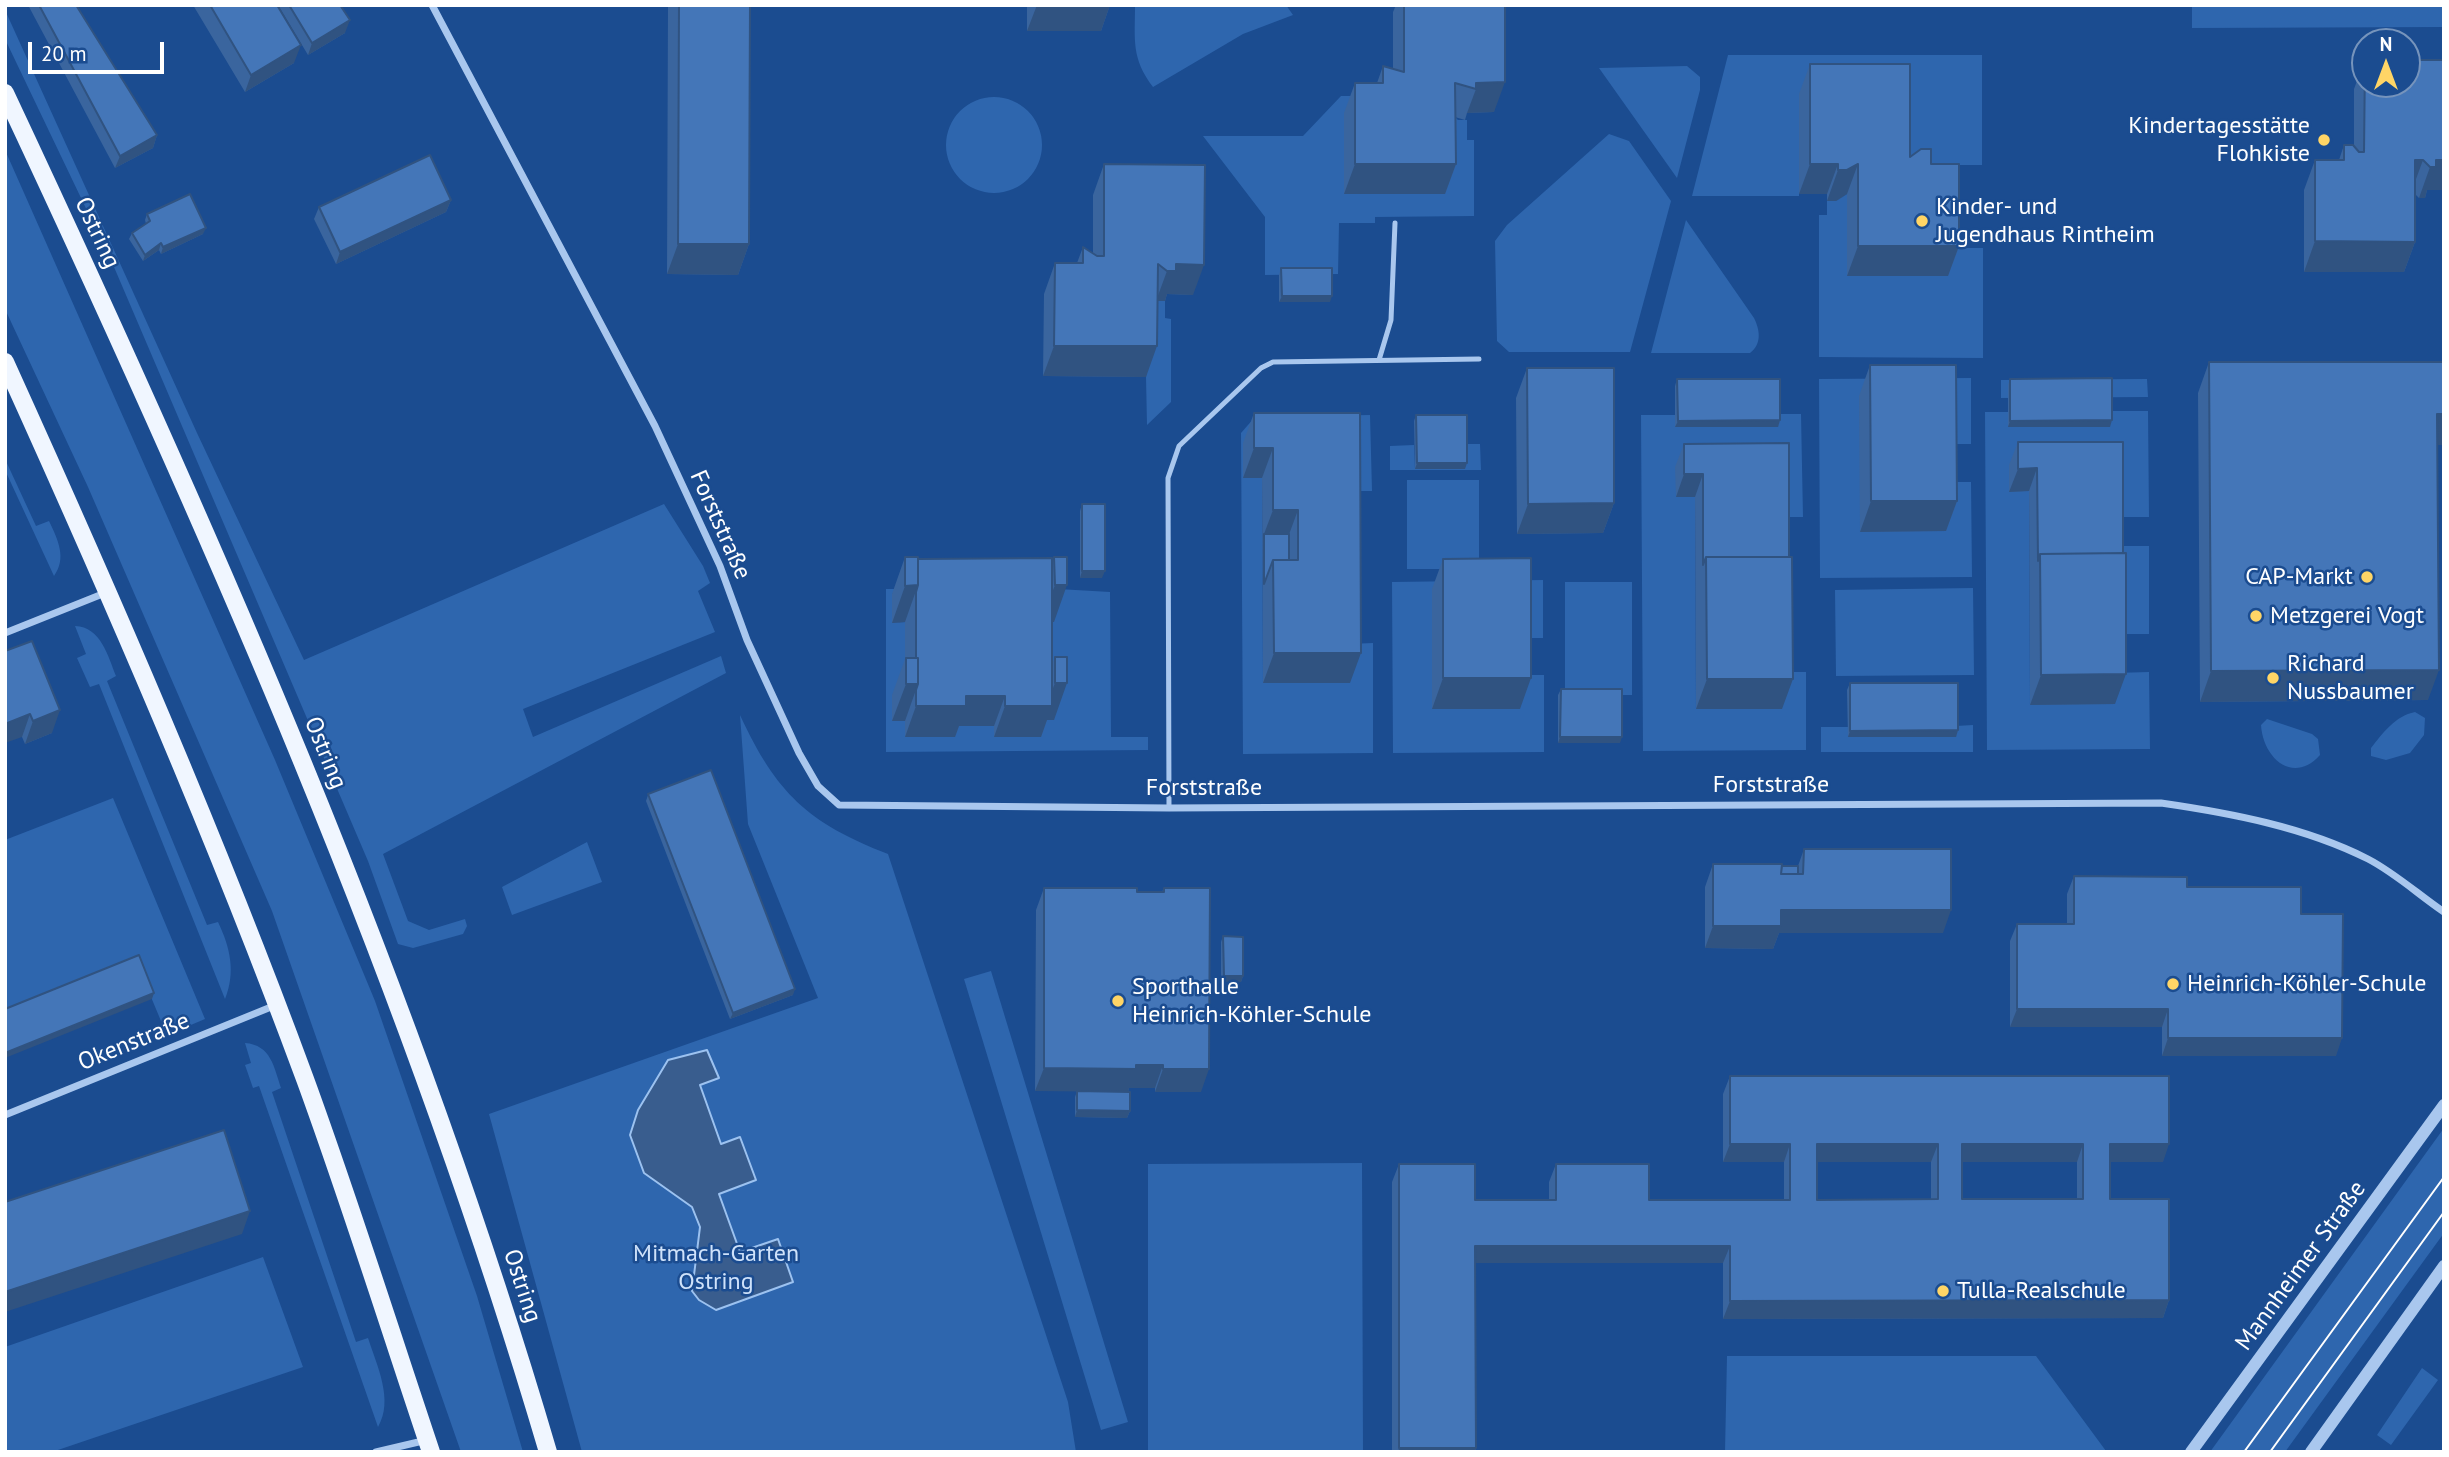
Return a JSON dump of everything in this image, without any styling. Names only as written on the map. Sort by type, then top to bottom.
[{"type":"main road","name":"Ostring","points":[[5,93],[159,426],[334,841],[458,1175],[548,1452]]},
{"type":"main road","points":[[5,362],[109,591],[276,1005],[314,1107],[429,1446]]},
{"type":"street","name":"Forststraße","points":[[432,5],[655,426],[720,566],[747,640],[799,753],[817,786],[839,805],[1169,808],[2161,803],[2213,811],[2312,836],[2370,860],[2444,912]]},
{"type":"street","points":[[5,633],[109,591]]},
{"type":"street","name":"Okenstraße","points":[[5,1115],[276,1005]]},
{"type":"street","name":"Mannheimer Straße","points":[[2191,1452],[2444,1105]]},
{"type":"street","points":[[2311,1452],[2444,1266]]},
{"type":"street","points":[[376,1452],[429,1446]]},
{"type":"lane","points":[[1379,360],[1391,320],[1395,223]]},
{"type":"lane","points":[[1169,808],[1171,464],[1179,446],[1261,368],[1273,362],[1479,359]]},
{"type":"green space","points":[[1135,5],[1286,5],[1293,15],[1243,34],[1153,87],[1138,58]]},
{"type":"green space","points":[[2192,5],[2444,5],[2444,27],[2192,28]]},
{"type":"green space","points":[[5,10],[197,433],[304,660],[664,504],[703,566],[710,583],[698,591],[715,632],[523,709],[533,737],[721,656],[726,673],[383,854],[408,921],[429,930],[465,919],[467,926],[463,934],[413,948],[398,944],[368,861],[114,267],[5,39]]},
{"type":"green space","points":[[1728,55],[1982,55],[1982,165],[1899,165],[1800,94],[1799,196],[1692,196]]},
{"type":"green space","points":[[1687,66],[1700,77],[1700,90],[1677,178],[1599,68]]},
{"type":"green space","points":[[1341,96],[1372,96],[1451,113],[1458,120],[1467,120],[1467,140],[1474,140],[1474,216],[1375,217],[1375,223],[1339,223],[1338,274],[1265,275],[1265,217],[1203,136],[1303,136]]},
{"type":"green space","points":[[994,97],[1012,101],[1028,111],[1038,127],[1042,145],[1038,163],[1028,179],[1012,189],[994,193],[976,189],[960,179],[950,163],[946,145],[950,127],[960,111],[976,101]]},
{"type":"green space","points":[[1609,134],[1629,141],[1671,201],[1630,352],[1509,352],[1497,341],[1495,241],[1507,225]]},
{"type":"green space","points":[[5,150],[275,760],[375,1001],[477,1296],[523,1452],[461,1452],[272,911],[88,487],[5,309]]},
{"type":"green space","points":[[1847,194],[1848,276],[1948,248],[1983,248],[1983,358],[1819,357],[1819,215],[1827,215],[1827,201],[1836,201]]},
{"type":"green space","points":[[1686,220],[1754,318],[1759,337],[1757,345],[1750,353],[1651,353]]},
{"type":"green space","points":[[1156,301],[1165,301],[1165,318],[1171,319],[1171,402],[1147,425],[1146,377]]},
{"type":"green space","points":[[1971,378],[1971,444],[1945,444],[1946,482],[1971,482],[1972,577],[1820,578],[1819,379]]},
{"type":"green space","points":[[2147,379],[2148,397],[2001,398],[2001,380]]},
{"type":"green space","points":[[2110,411],[2148,411],[2149,517],[2114,517],[2009,466],[2009,491],[2029,491],[2030,705],[2115,673],[2149,672],[2150,749],[1987,750],[1985,412],[2008,412],[2008,427],[2109,427]]},
{"type":"green space","points":[[1778,414],[1801,414],[1803,517],[1781,517],[1676,467],[1676,497],[1695,497],[1696,709],[1782,672],[1806,672],[1806,750],[1643,751],[1641,415],[1675,415],[1676,427],[1778,427]]},
{"type":"green space","points":[[1370,415],[1372,491],[1349,491],[1349,444],[1243,477],[1262,478],[1263,683],[1350,644],[1373,643],[1373,753],[1243,754],[1241,433],[1255,417]]},
{"type":"green space","points":[[1465,444],[1480,444],[1481,470],[1390,470],[1390,446],[1414,445],[1415,469]]},
{"type":"green space","points":[[5,459],[36,526],[49,521],[55,535],[61,556],[54,576],[5,470]]},
{"type":"green space","points":[[1407,480],[1479,480],[1479,569],[1407,569]]},
{"type":"green space","points":[[2114,546],[2149,546],[2149,634],[2115,634]]},
{"type":"green space","points":[[1543,580],[1543,638],[1520,638],[1520,675],[1544,675],[1544,752],[1393,753],[1392,582]]},
{"type":"green space","points":[[1565,582],[1632,582],[1632,695],[1565,695]]},
{"type":"green space","points":[[1041,588],[1110,592],[1111,737],[1148,737],[1148,750],[886,752],[886,589],[905,589],[892,594],[892,623],[905,622],[905,695],[892,720],[905,721],[905,736],[954,737],[955,726],[994,726],[994,737],[1041,720],[1054,719]]},
{"type":"green space","points":[[1973,588],[1974,675],[1836,676],[1835,590]]},
{"type":"green space","points":[[75,626],[91,631],[106,652],[116,676],[107,681],[207,925],[218,922],[222,931],[231,969],[225,999],[99,684],[90,687],[77,658],[86,654]]},
{"type":"green space","points":[[2415,712],[2425,718],[2424,735],[2410,753],[2386,760],[2371,756],[2371,748],[2390,726],[2401,717]]},
{"type":"green space","name":"Mitmach-Garten Ostring","points":[[740,715],[767,765],[798,802],[836,830],[888,854],[1068,1402],[1076,1452],[582,1452],[489,1114],[818,998],[748,824]]},
{"type":"green space","points":[[2267,719],[2312,734],[2318,739],[2320,755],[2300,768],[2281,764],[2267,748],[2263,737],[2261,725]]},
{"type":"green space","points":[[1973,725],[1973,752],[1821,752],[1821,727],[1848,727],[1848,737],[1956,737],[1956,726]]},
{"type":"green space","points":[[113,798],[205,1019],[179,1030],[161,1021],[136,961],[5,1015],[5,840]]},
{"type":"green space","points":[[587,842],[602,882],[512,915],[502,887]]},
{"type":"green space","points":[[991,971],[1128,1422],[1101,1430],[964,979]]},
{"type":"green space","points":[[245,1043],[261,1048],[270,1058],[276,1072],[281,1088],[272,1092],[356,1342],[368,1338],[379,1371],[384,1406],[378,1427],[259,1086],[253,1088],[245,1065],[251,1063]]},
{"type":"green space","points":[[2444,1128],[2444,1233],[2285,1452],[2210,1452]]},
{"type":"green space","points":[[1362,1163],[1363,1452],[1148,1452],[1148,1164]]},
{"type":"green space","points":[[263,1257],[303,1367],[52,1452],[5,1452],[5,1347]]},
{"type":"green space","points":[[1727,1356],[2036,1356],[2106,1451],[1725,1452]]},
{"type":"green space","points":[[2422,1368],[2438,1380],[2391,1445],[2377,1435]]},
{"type":"shaded area","points":[[707,1050],[719,1078],[700,1085],[721,1144],[740,1137],[756,1180],[719,1194],[740,1252],[778,1239],[793,1282],[716,1310],[699,1300],[692,1291],[700,1227],[692,1207],[644,1173],[630,1135],[638,1110],[668,1060]]},
{"type":"building","points":[[39,5],[76,5],[157,135],[120,156]]},
{"type":"building","points":[[210,5],[277,5],[301,45],[251,75]]},
{"type":"building","points":[[289,5],[340,5],[350,20],[312,43]]},
{"type":"building","points":[[679,5],[750,5],[749,244],[678,244]]},
{"type":"building","points":[[1404,5],[1505,5],[1505,82],[1476,83],[1476,89],[1455,83],[1456,164],[1355,164],[1355,83],[1383,83],[1383,66],[1404,72]]},
{"type":"building","points":[[2421,60],[2444,60],[2444,160],[2436,160],[2436,167],[2430,167],[2423,160],[2415,160],[2415,242],[2315,241],[2315,160],[2344,160],[2344,145],[2353,145],[2359,152],[2364,152],[2365,98],[2421,98]]},
{"type":"building","points":[[1810,64],[1910,64],[1910,157],[1921,149],[1931,149],[1931,164],[1959,164],[1959,246],[1858,246],[1858,164],[1847,170],[1838,170],[1838,164],[1810,164]]},
{"type":"building","points":[[430,155],[451,200],[340,252],[319,207]]},
{"type":"building","points":[[1104,164],[1205,165],[1204,265],[1176,264],[1176,271],[1167,271],[1158,264],[1157,346],[1054,346],[1055,263],[1083,263],[1083,247],[1097,256],[1104,256]]},
{"type":"building","points":[[190,194],[206,228],[163,247],[161,243],[145,255],[132,233],[150,221],[147,214]]},
{"type":"building","points":[[1281,268],[1332,268],[1332,296],[1282,296]]},
{"type":"building","points":[[2209,362],[2444,362],[2444,414],[2437,414],[2439,670],[2211,671]]},
{"type":"building","points":[[1870,365],[1956,365],[1957,501],[1871,501]]},
{"type":"building","points":[[1527,368],[1614,368],[1614,503],[1528,504]]},
{"type":"building","points":[[2112,378],[2112,420],[2010,421],[2010,379]]},
{"type":"building","points":[[1677,379],[1780,379],[1780,420],[1678,421]]},
{"type":"building","points":[[1254,413],[1360,413],[1361,653],[1274,653],[1273,560],[1298,560],[1298,510],[1273,510],[1273,448],[1254,448]]},
{"type":"building","points":[[1416,415],[1467,415],[1467,463],[1417,463]]},
{"type":"building","points":[[2018,442],[2123,442],[2123,553],[2040,554],[2038,561],[2037,468],[2018,469]]},
{"type":"building","points":[[1789,443],[1789,557],[1706,557],[1703,565],[1703,474],[1684,474],[1684,444]]},
{"type":"building","points":[[1082,504],[1105,504],[1105,571],[1082,571]]},
{"type":"building","points":[[1264,534],[1289,534],[1289,560],[1273,560],[1264,584]]},
{"type":"building","points":[[2126,553],[2126,674],[2041,675],[2040,554]]},
{"type":"building","points":[[905,557],[918,557],[918,585],[905,586]]},
{"type":"building","points":[[1054,557],[1067,557],[1067,585],[1055,585]]},
{"type":"building","points":[[1706,557],[1792,557],[1793,679],[1707,679]]},
{"type":"building","points":[[1052,558],[1052,706],[1005,706],[1005,696],[966,696],[966,706],[916,706],[918,559]]},
{"type":"building","points":[[1531,558],[1531,678],[1443,678],[1443,559]]},
{"type":"building","points":[[32,641],[60,710],[33,721],[30,714],[5,724],[5,651]]},
{"type":"building","points":[[1055,657],[1067,657],[1067,683],[1055,683]]},
{"type":"building","points":[[906,658],[918,658],[918,684],[906,684]]},
{"type":"building","points":[[1850,683],[1958,683],[1958,730],[1850,731]]},
{"type":"building","points":[[1561,689],[1622,689],[1622,737],[1560,737]]},
{"type":"building","points":[[711,770],[795,989],[733,1013],[648,794]]},
{"type":"building","points":[[1804,849],[1951,849],[1951,910],[1781,910],[1781,926],[1713,926],[1713,864],[1782,864],[1781,874],[1803,874]]},
{"type":"building","points":[[1782,866],[1798,866],[1798,874],[1781,874]]},
{"type":"building","name":"Heinrich-Köhler-Schule","points":[[2074,876],[2187,877],[2187,887],[2301,887],[2301,914],[2343,914],[2342,1038],[2168,1038],[2168,1009],[2017,1009],[2017,924],[2074,924]]},
{"type":"building","name":"Sporthalle Heinrich-Köhler-Schule","points":[[1044,888],[1137,888],[1137,892],[1164,892],[1164,888],[1210,888],[1209,1069],[1163,1069],[1163,1065],[1136,1065],[1136,1069],[1044,1068]]},
{"type":"building","points":[[1223,936],[1243,937],[1243,976],[1224,976]]},
{"type":"building","points":[[139,955],[154,993],[5,1053],[5,1009]]},
{"type":"building","name":"Tulla-Realschule","points":[[1730,1076],[2169,1076],[2169,1144],[2110,1144],[2110,1199],[2169,1199],[2169,1300],[1730,1301],[1730,1246],[1475,1246],[1476,1448],[1399,1448],[1399,1164],[1475,1164],[1475,1200],[1556,1200],[1556,1164],[1649,1164],[1649,1200],[1790,1200],[1790,1144],[1730,1144]],"holes":[[[1817,1144],[1938,1144],[1938,1199],[1817,1200]],[[1962,1144],[2083,1144],[2083,1199],[1962,1199]]]},
{"type":"building","points":[[1077,1091],[1130,1092],[1130,1111],[1077,1110]]},
{"type":"building","points":[[224,1130],[250,1211],[5,1292],[5,1202]]},
{"type":"tram line","points":[[2244,1452],[2444,1177]]},
{"type":"tram line","points":[[2270,1452],[2444,1212]]},
{"type":"place","name":"Kindertagesstätte Flohkiste","points":[[2324,140]]},
{"type":"place","name":"Kinder- und Jugendhaus Rintheim","points":[[1922,221]]},
{"type":"place","name":"CAP-Markt","points":[[2367,577]]},
{"type":"place","name":"Metzgerei Vogt","points":[[2256,616]]},
{"type":"place","name":"Richard Nussbaumer","points":[[2273,678]]},
{"type":"place","name":"Heinrich-Köhler-Schule","points":[[2173,984]]},
{"type":"place","name":"Sporthalle Heinrich-Köhler-Schule","points":[[1118,1001]]},
{"type":"place","name":"Tulla-Realschule","points":[[1943,1291]]}]
